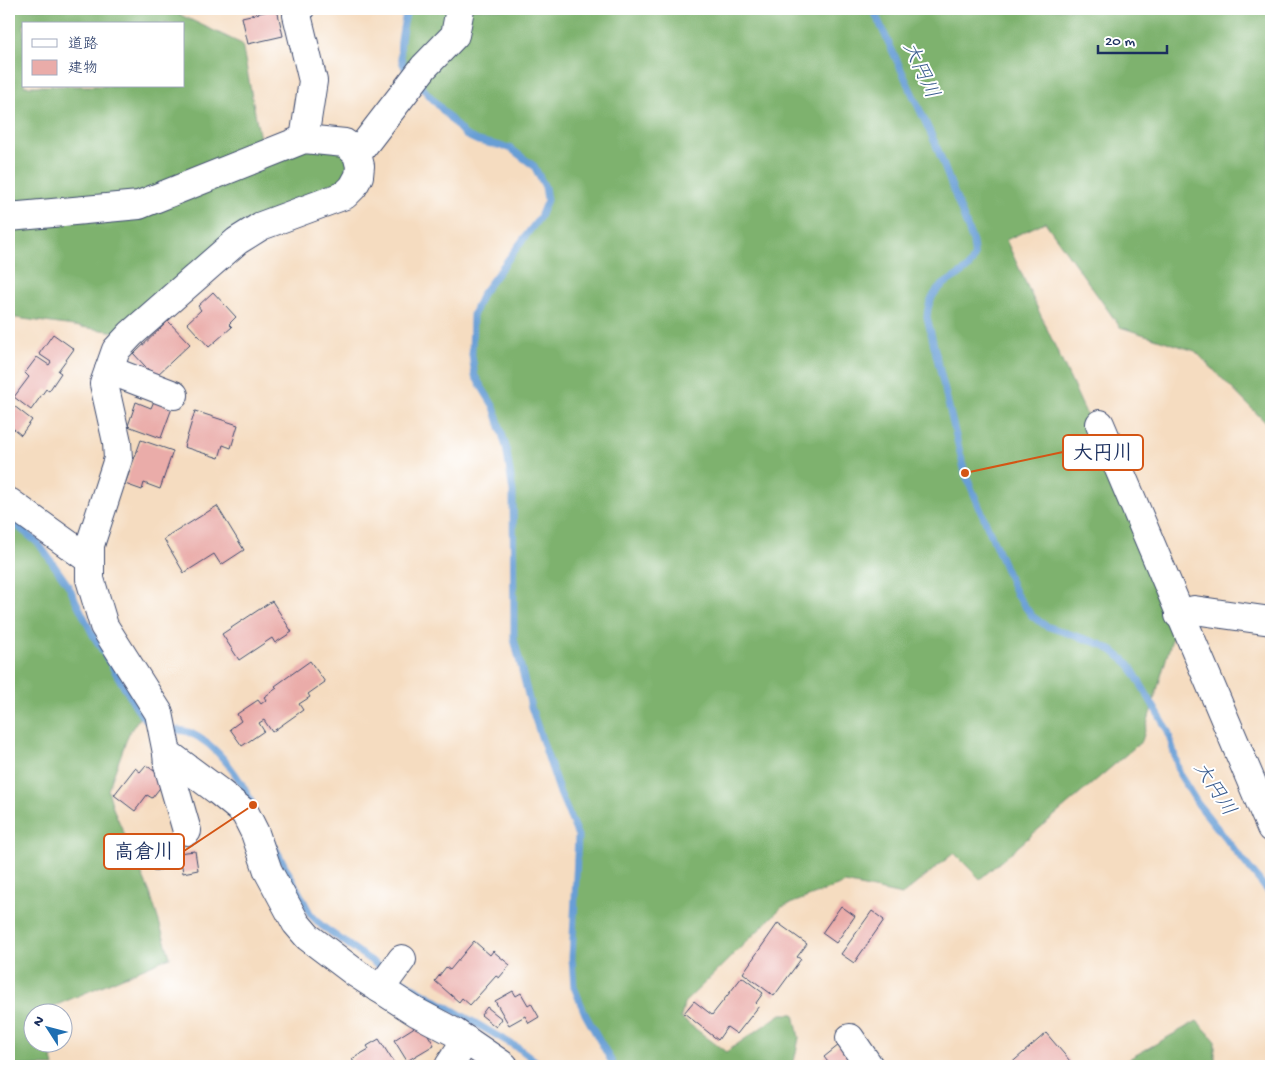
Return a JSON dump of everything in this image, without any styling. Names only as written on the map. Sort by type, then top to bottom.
[{"type":"street","points":[[300,9],[297,15],[313,81],[304,139]]},
{"type":"street","points":[[357,154],[424,67],[455,35],[460,9]]},
{"type":"street","points":[[9,217],[140,204],[304,139],[345,143],[357,154],[360,166],[358,176],[353,187],[345,195],[261,226],[237,241],[130,334],[116,350],[104,384],[117,442],[118,460],[90,545],[90,579],[104,626],[159,713],[168,765],[187,831]]},
{"type":"street","points":[[109,370],[174,395]]},
{"type":"street","points":[[1100,424],[1179,615],[1271,828]]},
{"type":"street","points":[[9,502],[90,560]]},
{"type":"street","points":[[1179,615],[1194,610],[1271,621]]},
{"type":"street","points":[[166,748],[244,813],[255,833],[268,871],[296,923],[308,936],[391,974],[466,1040],[504,1066]]},
{"type":"street","points":[[850,1038],[869,1066]]},
{"type":"street","points":[[449,1066],[466,1040]]},
{"type":"green space","points":[[9,9],[168,9],[242,44],[263,155],[335,141],[359,176],[261,226],[131,334],[9,317]]},
{"type":"green space","points":[[407,9],[1271,9],[1271,428],[1195,351],[1120,327],[1045,222],[1006,240],[1179,615],[1142,741],[980,879],[954,853],[902,895],[845,883],[782,907],[684,1003],[681,1018],[726,1052],[781,1014],[794,1014],[799,1038],[793,1066],[614,1066],[585,1014],[574,987],[572,958],[578,836],[560,793],[531,707],[514,639],[513,492],[506,447],[494,407],[475,376],[472,355],[473,315],[482,294],[540,217],[547,200],[545,187],[534,166],[510,148],[478,141],[465,135],[403,68],[399,53]]},
{"type":"green space","points":[[9,519],[39,544],[68,585],[93,635],[141,715],[129,733],[108,790],[113,808],[150,893],[170,957],[64,1002],[22,1002],[22,1052],[50,1052],[54,1066],[9,1066]]},
{"type":"green space","points":[[1197,1021],[1215,1040],[1215,1066],[1116,1066]]},
{"type":"building","points":[[277,9],[283,36],[248,44],[242,17]]},
{"type":"building","points":[[213,292],[236,317],[229,324],[232,327],[209,347],[187,323],[201,310],[198,306]]},
{"type":"building","points":[[168,321],[190,344],[155,377],[134,354]]},
{"type":"building","points":[[53,334],[74,349],[58,371],[61,373],[49,391],[46,389],[31,410],[14,397],[29,377],[25,373],[37,357],[49,365],[51,362],[39,354]]},
{"type":"building","points":[[154,401],[172,408],[161,438],[128,426],[136,402],[151,408]]},
{"type":"building","points":[[9,402],[32,420],[21,435],[9,425]]},
{"type":"building","points":[[195,411],[238,425],[231,448],[223,445],[219,458],[184,447]]},
{"type":"building","points":[[141,440],[173,451],[160,489],[144,483],[142,490],[125,484]]},
{"type":"building","points":[[217,506],[244,550],[221,565],[214,554],[184,573],[164,539]]},
{"type":"building","points":[[272,601],[292,632],[275,643],[272,638],[239,660],[222,634]]},
{"type":"building","points":[[310,661],[325,682],[308,694],[310,697],[299,704],[303,710],[272,732],[264,720],[259,723],[264,731],[242,746],[230,729],[241,721],[237,714],[258,700],[261,704],[266,700],[264,697],[277,688],[275,686]]},
{"type":"building","points":[[146,765],[166,780],[152,798],[147,795],[135,811],[114,795],[135,768],[140,772]]},
{"type":"building","points":[[176,839],[178,853],[195,851],[198,870],[183,873],[182,866],[153,871],[152,865],[142,867],[139,844]]},
{"type":"building","points":[[841,906],[855,916],[836,943],[822,933]]},
{"type":"building","points":[[872,911],[884,920],[854,963],[841,954]]},
{"type":"building","points":[[778,923],[807,944],[797,957],[801,959],[774,996],[743,973]]},
{"type":"building","points":[[474,941],[490,955],[493,951],[510,965],[499,978],[496,976],[470,1005],[462,998],[459,1002],[435,981],[446,967],[450,970]]},
{"type":"building","points":[[742,977],[763,993],[756,1003],[759,1006],[737,1034],[727,1027],[718,1040],[684,1013],[694,1001],[712,1015]]},
{"type":"building","points":[[513,991],[516,996],[521,993],[528,1005],[531,1003],[539,1017],[529,1023],[525,1016],[509,1025],[495,1001]]},
{"type":"building","points":[[487,1007],[502,1019],[496,1027],[481,1015]]},
{"type":"building","points":[[421,1023],[434,1045],[407,1061],[394,1040]]},
{"type":"building","points":[[1046,1033],[1070,1061],[1064,1066],[1008,1066]]},
{"type":"building","points":[[379,1039],[396,1066],[356,1066],[352,1059],[369,1049],[367,1046]]},
{"type":"building","points":[[839,1045],[853,1063],[849,1066],[831,1066],[824,1057]]},
{"type":"waterway","points":[[407,9],[401,52],[405,68],[410,75]]},
{"type":"waterway","name":"大円川","points":[[873,9],[936,145],[973,242],[974,257],[970,265],[934,294],[929,304],[927,317],[965,473],[1016,594],[1032,616],[1046,626],[1100,644],[1113,651],[1129,664],[1168,731],[1180,775],[1198,804],[1271,895]]},
{"type":"waterway","points":[[419,84],[465,135],[478,141],[510,148],[534,166],[545,187],[547,200],[540,217],[482,294],[473,315],[472,355],[475,376],[494,407],[506,447],[513,492],[514,639],[531,707],[560,793],[578,836],[572,958],[574,987],[585,1014],[614,1066]]},
{"type":"waterway","points":[[9,519],[39,544],[68,585],[93,635],[141,715],[153,725]]},
{"type":"waterway","points":[[168,729],[188,732],[209,745],[219,754],[235,774],[254,807]]},
{"type":"waterway","points":[[269,836],[311,915],[322,926],[387,972]]},
{"type":"waterway","points":[[396,977],[520,1049],[542,1066]]},
{"type":"place","name":"大円川","points":[[965,473]]},
{"type":"place","name":"高倉川","points":[[253,805]]}]
